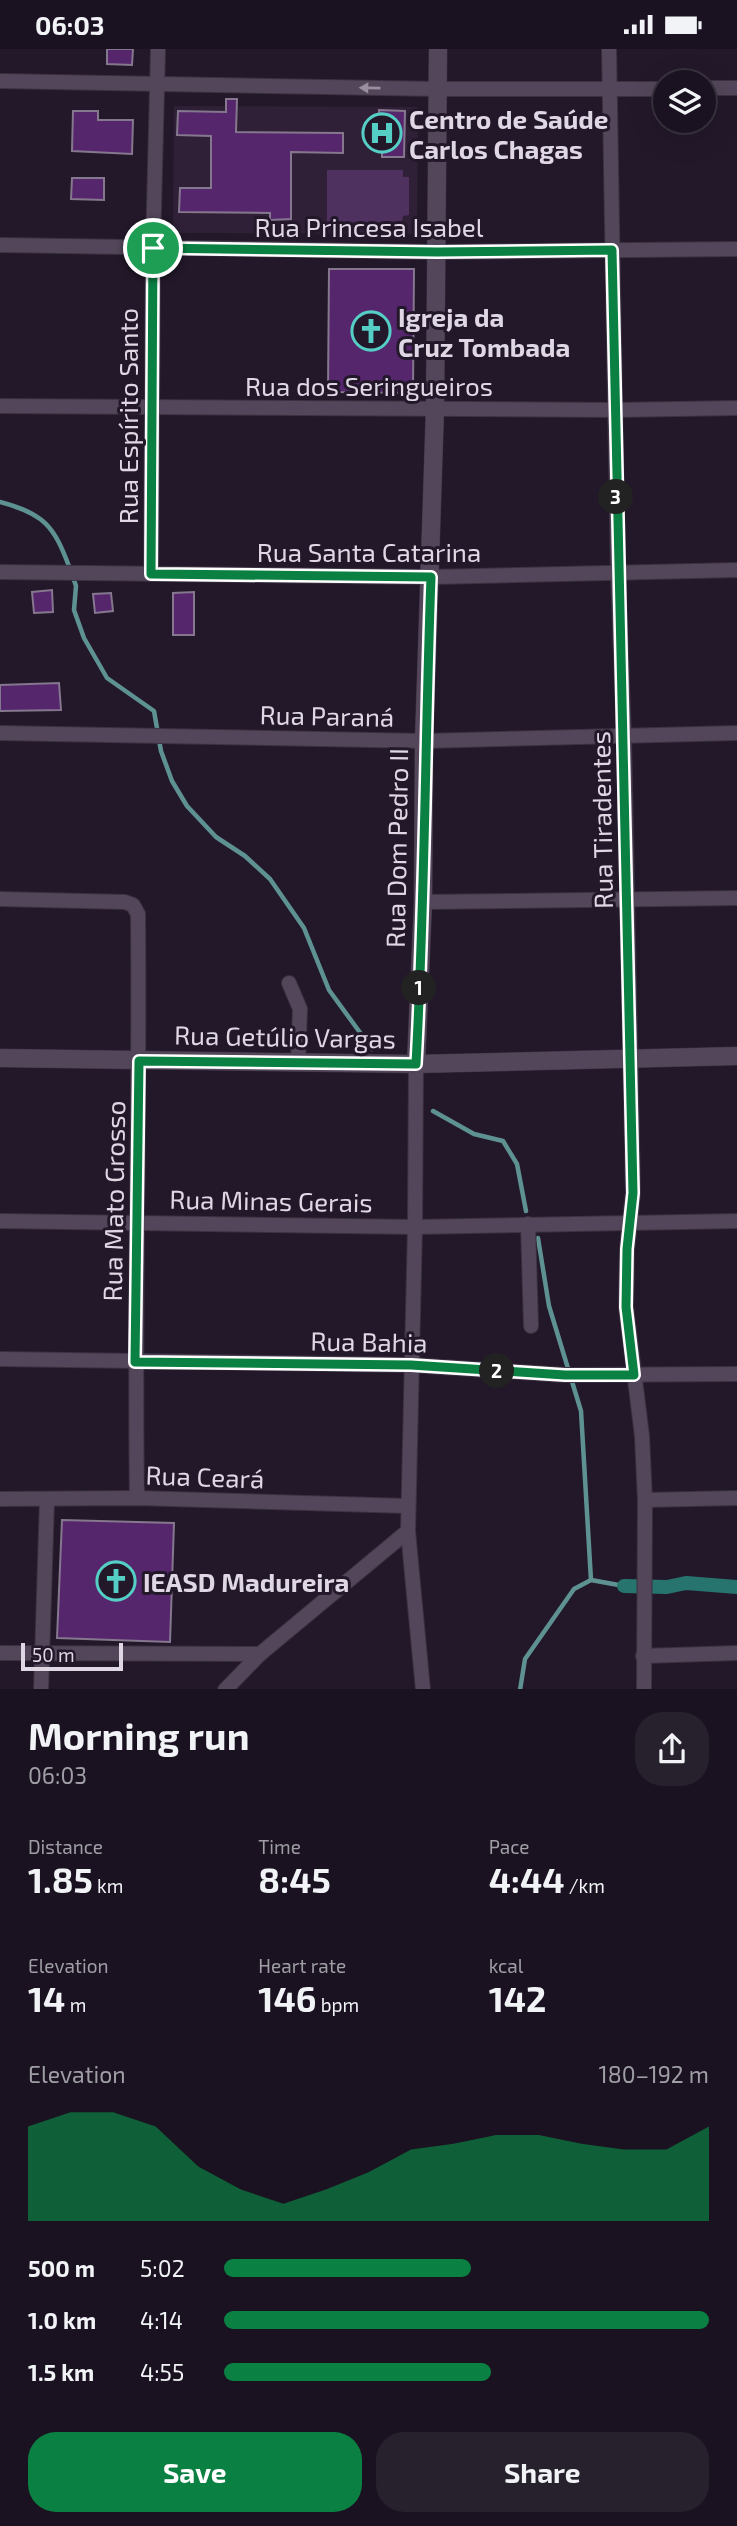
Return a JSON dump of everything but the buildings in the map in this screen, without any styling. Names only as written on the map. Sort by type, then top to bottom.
[{"type":"street","name":"Rua Espírito Santo","points":[[151,574],[153,248],[158,49]]},
{"type":"street","name":"Rua Dom Pedro II","points":[[423,1688],[408,1506],[416,1064],[423,902],[435,409],[438,49]]},
{"type":"street","name":"Rua Tiradentes","points":[[609,49],[633,1193],[627,1249],[626,1307],[642,1436],[645,1500],[644,1689]]},
{"type":"street","points":[[0,81],[438,89],[653,89]]},
{"type":"street","points":[[716,88],[737,88]]},
{"type":"street","name":"Rua Princesa Isabel","points":[[0,245],[437,252],[737,249]]},
{"type":"street","name":"Rua dos Seringueiros","points":[[0,406],[615,410],[737,408]]},
{"type":"street","name":"Rua Santa Catarina","points":[[0,572],[431,577],[737,570]]},
{"type":"street","name":"Rua Paraná","points":[[0,733],[425,741],[737,733]]},
{"type":"street","points":[[423,902],[737,898]]},
{"type":"street","name":"Rua Mato Grosso","points":[[0,899],[125,902],[133,905],[138,914],[135,1362],[137,1498]]},
{"type":"street","points":[[289,983],[300,1009],[298,1062]]},
{"type":"street","name":"Rua Getúlio Vargas","points":[[0,1058],[416,1064],[737,1056]]},
{"type":"street","name":"Rua Minas Gerais","points":[[0,1221],[415,1227],[737,1221]]},
{"type":"street","points":[[528,1224],[531,1326]]},
{"type":"street","name":"Rua Bahia","points":[[0,1359],[411,1365],[565,1375],[737,1374]]},
{"type":"street","name":"Rua Ceará","points":[[0,1499],[137,1498],[408,1506]]},
{"type":"street","points":[[645,1500],[737,1499]]},
{"type":"street","points":[[41,1689],[47,1500]]},
{"type":"street","points":[[225,1689],[260,1654],[408,1531]]},
{"type":"street","points":[[0,1653],[260,1654]]},
{"type":"street","points":[[643,1656],[737,1653]]},
{"type":"shaded area","points":[[174,106],[418,107],[417,234],[173,233]]},
{"type":"shaded area","points":[[327,170],[403,170],[403,177],[409,177],[409,215],[403,216],[402,222],[327,223]]},
{"type":"waterway","points":[[0,502],[28,511],[46,524],[59,542],[70,569]]},
{"type":"waterway","points":[[73,577],[76,586],[74,610],[84,638],[107,678],[154,711],[161,751],[172,781],[187,806],[216,837],[245,856],[270,879],[304,928],[329,990],[372,1049]]},
{"type":"waterway","points":[[433,1111],[474,1134],[503,1141],[517,1164],[526,1211]]},
{"type":"waterway","points":[[538,1238],[549,1306],[581,1411],[591,1580]]},
{"type":"waterway","points":[[520,1689],[525,1659],[574,1589],[591,1580],[624,1586]]},
{"type":"waterway","points":[[624,1586],[667,1587],[686,1583],[737,1587]]},
{"type":"place","name":"Centro de Saúde Carlos Chagas","points":[[382,133]]},
{"type":"place","name":"Igreja da Cruz Tombada","points":[[371,331]]},
{"type":"place","name":"IEASD Madureira","points":[[116,1581]]},
{"type":"route","points":[[153,248],[437,252],[612,250],[633,1193],[627,1249],[626,1307],[634,1375],[565,1375],[411,1365],[135,1362],[139,1061],[416,1064],[431,577],[151,574],[153,248]]}]
